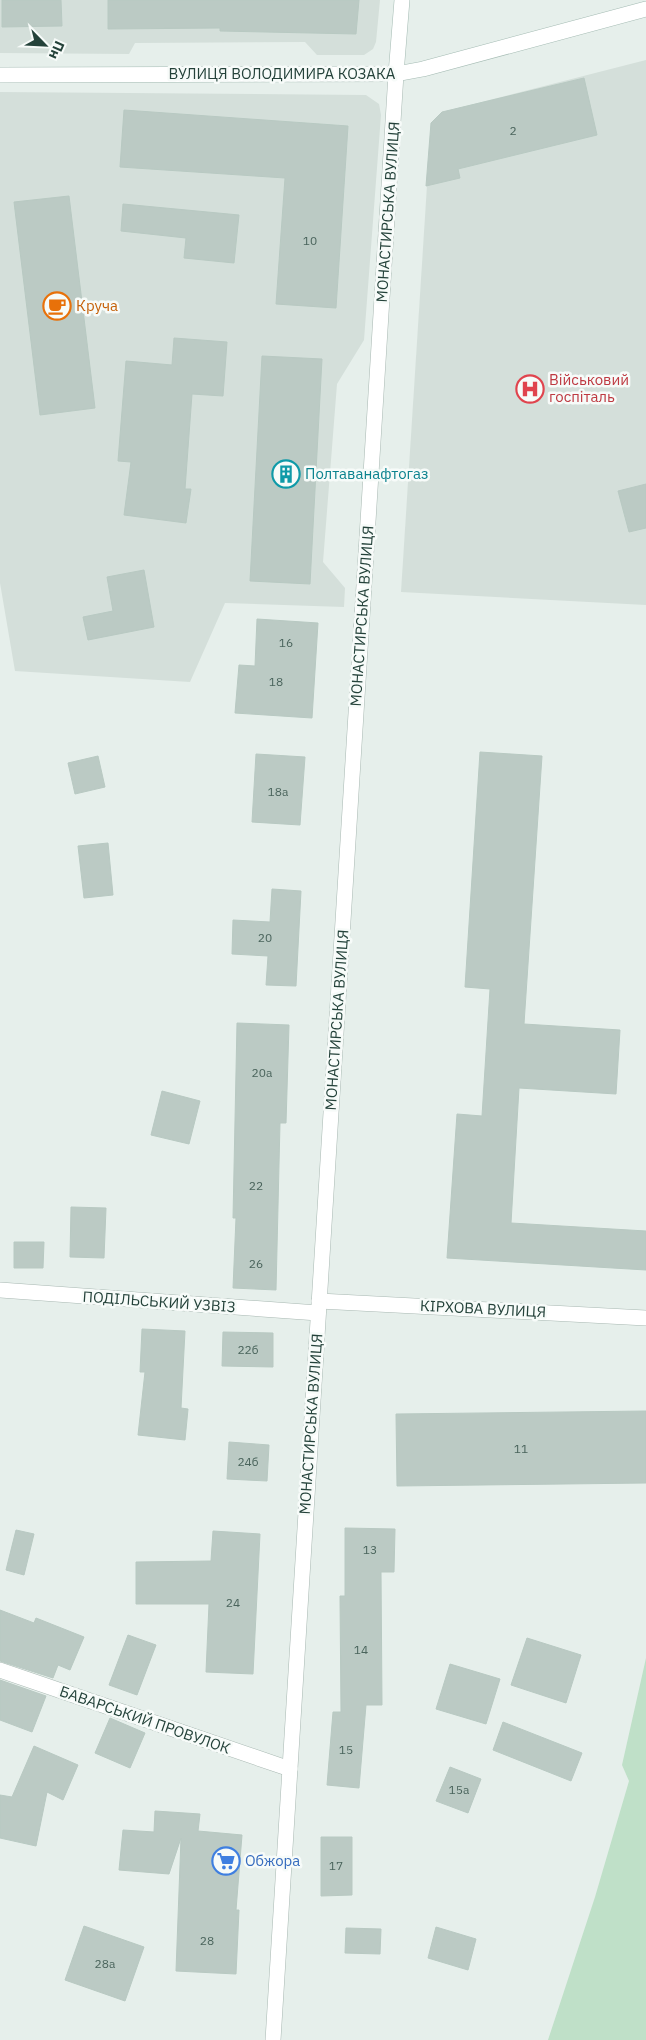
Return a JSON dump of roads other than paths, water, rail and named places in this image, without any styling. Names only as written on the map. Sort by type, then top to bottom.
[{"type":"street","name":"МОНАСТИРСЬКА ВУЛИЦЯ","points":[[273,2040],[402,0]]},
{"type":"street","name":"ВУЛИЦЯ ВОЛОДИМИРА КОЗАКА","points":[[0,75],[396,74],[423,69],[646,9]]},
{"type":"street","name":"ПОДІЛЬСЬКИЙ УЗВІЗ","points":[[0,1290],[319,1307]]},
{"type":"street","name":"КІРХОВА ВУЛИЦЯ","points":[[319,1307],[646,1318]]},
{"type":"street","name":"БАВАРСЬКИЙ ПРОВУЛОК","points":[[0,1670],[290,1769]]},
{"type":"place","name":"Круча","points":[[57,306]]},
{"type":"place","name":"Військовий госпіталь","points":[[530,389]]},
{"type":"place","name":"Полтаванафтогаз","points":[[286,474]]},
{"type":"place","name":"Обжора","points":[[226,1861]]}]
